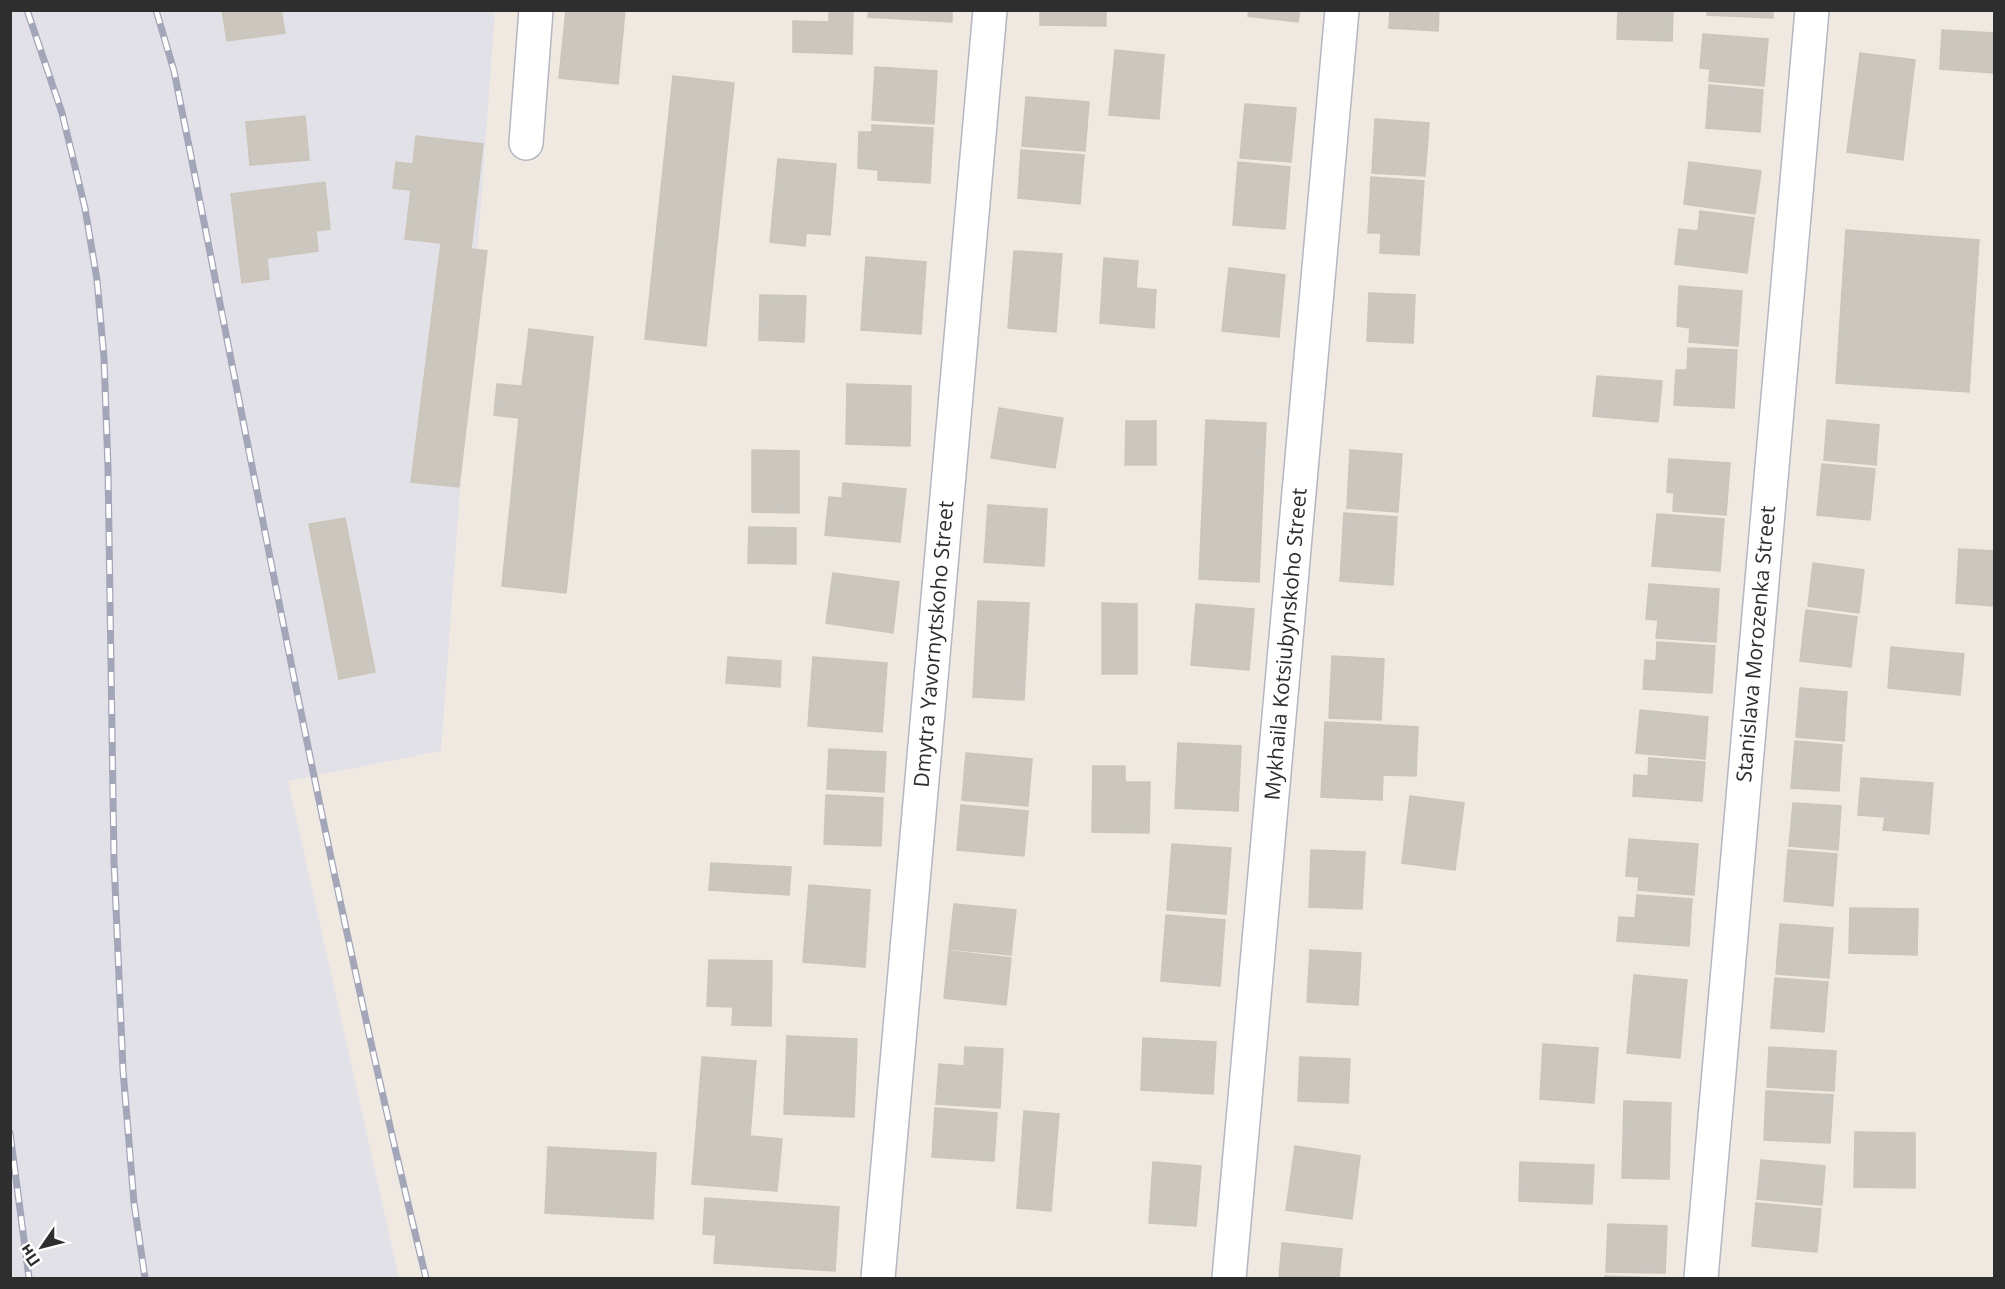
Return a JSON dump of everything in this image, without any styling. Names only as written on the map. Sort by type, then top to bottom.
[{"type":"street","points":[[526,143],[536,10]]},
{"type":"street","name":"Dmytra Yavornytskoho Street","points":[[878,1278],[990,10]]},
{"type":"street","name":"Mykhaila Kotsiubynskoho Street","points":[[1229,1278],[1342,10]]},
{"type":"street","name":"Stanislava Morozenka Street","points":[[1701,1278],[1812,10]]},
{"type":"shaded area","points":[[10,11],[495,11],[441,751],[288,781],[399,1278],[11,1278]]},
{"type":"building","points":[[222,10],[281,10],[285,33],[227,41]]},
{"type":"building","points":[[566,10],[625,10],[618,84],[559,78]]},
{"type":"building","points":[[829,10],[853,10],[852,54],[793,52],[793,21],[829,22]]},
{"type":"building","points":[[869,10],[952,10],[952,22],[868,17]]},
{"type":"building","points":[[1040,10],[1106,10],[1106,26],[1040,25]]},
{"type":"building","points":[[1249,10],[1300,10],[1298,22],[1248,16]]},
{"type":"building","points":[[1390,10],[1439,10],[1438,31],[1389,28]]},
{"type":"building","points":[[1618,10],[1673,10],[1672,41],[1617,39]]},
{"type":"building","points":[[1707,10],[1773,10],[1773,18],[1707,15]]},
{"type":"building","points":[[1942,30],[1994,33],[1994,73],[1940,69]]},
{"type":"building","points":[[1703,34],[1768,39],[1764,86],[1709,81],[1710,69],[1700,68]]},
{"type":"building","points":[[1115,50],[1164,55],[1159,119],[1109,115]]},
{"type":"building","points":[[1860,53],[1915,60],[1903,160],[1847,152]]},
{"type":"building","points":[[875,67],[937,71],[934,124],[872,120]]},
{"type":"building","points":[[673,76],[734,83],[706,346],[645,339]]},
{"type":"building","points":[[1709,85],[1763,90],[1760,132],[1706,128]]},
{"type":"building","points":[[1026,97],[1089,102],[1085,151],[1022,146]]},
{"type":"building","points":[[1245,104],[1296,108],[1291,162],[1240,158]]},
{"type":"building","points":[[305,116],[309,160],[250,165],[246,122]]},
{"type":"building","points":[[1375,119],[1429,123],[1425,176],[1372,173]]},
{"type":"building","points":[[872,125],[933,128],[930,183],[878,180],[878,170],[858,168],[859,132],[872,132]]},
{"type":"building","points":[[416,136],[483,144],[471,249],[487,251],[459,487],[411,482],[441,243],[405,239],[411,190],[393,188],[396,162],[413,164]]},
{"type":"building","points":[[1021,150],[1084,155],[1080,204],[1018,198]]},
{"type":"building","points":[[778,159],[836,164],[830,235],[806,233],[805,246],[770,242]]},
{"type":"building","points":[[1238,162],[1290,167],[1285,229],[1233,225]]},
{"type":"building","points":[[1689,162],[1761,171],[1755,214],[1684,204]]},
{"type":"building","points":[[1371,177],[1424,181],[1419,255],[1380,253],[1381,233],[1368,233]]},
{"type":"building","points":[[325,182],[330,229],[316,231],[318,251],[267,258],[269,279],[242,283],[231,194]]},
{"type":"building","points":[[1700,211],[1754,218],[1747,273],[1675,264],[1679,229],[1698,231]]},
{"type":"building","points":[[1846,230],[1979,240],[1969,392],[1836,383]]},
{"type":"building","points":[[1014,251],[1062,254],[1056,332],[1008,328]]},
{"type":"building","points":[[866,257],[926,262],[921,334],[861,330]]},
{"type":"building","points":[[1104,258],[1138,261],[1136,288],[1156,290],[1154,328],[1100,323]]},
{"type":"building","points":[[1229,268],[1285,275],[1279,337],[1222,331]]},
{"type":"building","points":[[1679,286],[1742,291],[1738,346],[1689,342],[1690,328],[1677,326]]},
{"type":"building","points":[[1369,293],[1415,295],[1413,343],[1367,341]]},
{"type":"building","points":[[760,295],[806,296],[804,342],[759,340]]},
{"type":"building","points":[[529,329],[593,337],[566,593],[502,586],[519,418],[494,415],[497,384],[522,386]]},
{"type":"building","points":[[1688,348],[1737,350],[1734,408],[1674,405],[1676,370],[1687,370]]},
{"type":"building","points":[[1597,376],[1662,381],[1658,422],[1593,416]]},
{"type":"building","points":[[847,384],[911,386],[910,446],[846,444]]},
{"type":"building","points":[[999,408],[1063,418],[1055,468],[991,458]]},
{"type":"building","points":[[1206,420],[1266,423],[1259,582],[1199,579]]},
{"type":"building","points":[[1827,420],[1879,425],[1876,465],[1824,460]]},
{"type":"building","points":[[1126,421],[1156,421],[1156,465],[1125,465]]},
{"type":"building","points":[[752,450],[799,451],[799,513],[752,512]]},
{"type":"building","points":[[1350,450],[1402,454],[1398,512],[1347,508]]},
{"type":"building","points":[[1669,459],[1730,463],[1726,515],[1673,511],[1674,493],[1667,492]]},
{"type":"building","points":[[1822,464],[1875,469],[1870,520],[1817,515]]},
{"type":"building","points":[[843,483],[906,489],[900,542],[825,535],[829,497],[842,498]]},
{"type":"building","points":[[988,505],[1047,509],[1044,566],[984,562]]},
{"type":"building","points":[[1344,513],[1397,517],[1393,585],[1340,581]]},
{"type":"building","points":[[1657,514],[1724,519],[1720,571],[1652,566]]},
{"type":"building","points":[[345,518],[375,672],[339,679],[309,524]]},
{"type":"building","points":[[749,527],[796,528],[796,564],[748,563]]},
{"type":"building","points":[[1959,549],[1994,551],[1994,606],[1956,603]]},
{"type":"building","points":[[1813,563],[1864,570],[1859,613],[1808,606]]},
{"type":"building","points":[[833,573],[899,582],[893,633],[826,623]]},
{"type":"building","points":[[1649,584],[1719,589],[1716,642],[1656,638],[1658,620],[1646,619]]},
{"type":"building","points":[[978,601],[1029,603],[1024,700],[973,697]]},
{"type":"building","points":[[1102,603],[1137,604],[1137,674],[1102,674]]},
{"type":"building","points":[[1196,604],[1254,609],[1249,670],[1191,665]]},
{"type":"building","points":[[1806,610],[1857,617],[1851,667],[1800,661]]},
{"type":"building","points":[[1657,642],[1715,646],[1712,693],[1643,689],[1645,660],[1656,661]]},
{"type":"building","points":[[1891,647],[1964,654],[1960,695],[1888,688]]},
{"type":"building","points":[[1332,656],[1384,659],[1381,720],[1329,718]]},
{"type":"building","points":[[728,657],[781,661],[780,687],[726,683]]},
{"type":"building","points":[[813,657],[887,663],[882,732],[808,726]]},
{"type":"building","points":[[1800,688],[1847,692],[1844,741],[1796,737]]},
{"type":"building","points":[[1640,710],[1708,717],[1705,759],[1636,753]]},
{"type":"building","points":[[1325,722],[1418,727],[1416,776],[1383,775],[1382,800],[1321,797]]},
{"type":"building","points":[[1795,741],[1842,745],[1839,791],[1791,788]]},
{"type":"building","points":[[1178,743],[1241,746],[1238,811],[1175,808]]},
{"type":"building","points":[[829,749],[886,752],[884,792],[827,789]]},
{"type":"building","points":[[966,753],[1032,759],[1028,806],[962,800]]},
{"type":"building","points":[[1649,758],[1705,762],[1702,801],[1633,796],[1634,775],[1648,776]]},
{"type":"building","points":[[1093,766],[1125,766],[1125,782],[1150,782],[1149,833],[1092,832]]},
{"type":"building","points":[[1861,778],[1933,783],[1929,834],[1883,830],[1885,817],[1858,815]]},
{"type":"building","points":[[826,795],[883,798],[881,846],[824,844]]},
{"type":"building","points":[[1410,796],[1464,803],[1455,870],[1402,863]]},
{"type":"building","points":[[1793,803],[1841,806],[1838,850],[1789,846]]},
{"type":"building","points":[[961,805],[1028,811],[1024,856],[957,850]]},
{"type":"building","points":[[1629,839],[1698,844],[1694,895],[1638,890],[1639,877],[1626,876]]},
{"type":"building","points":[[1172,844],[1231,848],[1226,914],[1167,910]]},
{"type":"building","points":[[1311,850],[1365,852],[1362,909],[1309,907]]},
{"type":"building","points":[[1788,850],[1837,854],[1833,906],[1784,901]]},
{"type":"building","points":[[711,863],[791,867],[789,895],[709,890]]},
{"type":"building","points":[[809,885],[870,890],[865,967],[803,962]]},
{"type":"building","points":[[1637,895],[1692,899],[1689,946],[1617,941],[1619,917],[1635,918]]},
{"type":"building","points":[[954,904],[1016,910],[1011,955],[949,949]]},
{"type":"building","points":[[1850,908],[1918,909],[1917,955],[1849,953]]},
{"type":"building","points":[[1166,915],[1225,920],[1220,986],[1161,981]]},
{"type":"building","points":[[1780,924],[1833,928],[1829,978],[1776,974]]},
{"type":"building","points":[[1310,950],[1361,953],[1358,1005],[1307,1002]]},
{"type":"building","points":[[949,951],[1011,958],[1006,1005],[944,998]]},
{"type":"building","points":[[709,960],[772,961],[771,1026],[732,1025],[733,1007],[707,1006]]},
{"type":"building","points":[[1634,975],[1687,980],[1680,1058],[1627,1053]]},
{"type":"building","points":[[1775,978],[1828,982],[1824,1032],[1771,1028]]},
{"type":"building","points":[[787,1036],[857,1039],[854,1117],[784,1114]]},
{"type":"building","points":[[1143,1038],[1216,1042],[1213,1094],[1141,1090]]},
{"type":"building","points":[[1543,1044],[1598,1048],[1594,1103],[1540,1099]]},
{"type":"building","points":[[965,1047],[1003,1049],[1000,1108],[936,1104],[939,1064],[964,1066]]},
{"type":"building","points":[[1769,1047],[1836,1051],[1834,1091],[1767,1087]]},
{"type":"building","points":[[702,1057],[756,1061],[750,1136],[782,1139],[777,1191],[692,1184]]},
{"type":"building","points":[[1300,1057],[1350,1059],[1348,1103],[1298,1101]]},
{"type":"building","points":[[1766,1091],[1833,1095],[1830,1143],[1764,1140]]},
{"type":"building","points":[[1624,1101],[1671,1103],[1669,1179],[1622,1178]]},
{"type":"building","points":[[935,1108],[997,1113],[994,1161],[932,1157]]},
{"type":"building","points":[[1024,1111],[1059,1114],[1051,1211],[1017,1208]]},
{"type":"building","points":[[1855,1132],[1915,1133],[1915,1188],[1854,1187]]},
{"type":"building","points":[[1295,1146],[1360,1156],[1352,1219],[1286,1210]]},
{"type":"building","points":[[548,1147],[656,1153],[653,1219],[545,1213]]},
{"type":"building","points":[[1761,1160],[1825,1166],[1822,1205],[1757,1199]]},
{"type":"building","points":[[1153,1162],[1201,1166],[1196,1226],[1149,1223]]},
{"type":"building","points":[[1520,1162],[1594,1165],[1592,1204],[1519,1201]]},
{"type":"building","points":[[705,1198],[839,1207],[835,1271],[714,1263],[716,1235],[703,1234]]},
{"type":"building","points":[[1756,1203],[1821,1209],[1817,1252],[1752,1246]]},
{"type":"building","points":[[1608,1224],[1667,1226],[1665,1273],[1606,1272]]},
{"type":"building","points":[[1282,1243],[1342,1249],[1339,1278],[1279,1278]]},
{"type":"building","points":[[1605,1276],[1664,1278],[1605,1278]]},
{"type":"railway","points":[[27,10],[62,113],[85,208],[97,280],[104,358],[108,468],[114,861],[123,1070],[134,1203],[145,1278]]},
{"type":"railway","points":[[156,10],[174,71],[263,525],[357,978],[426,1278]]},
{"type":"railway","points":[[10,1133],[29,1278]]}]
